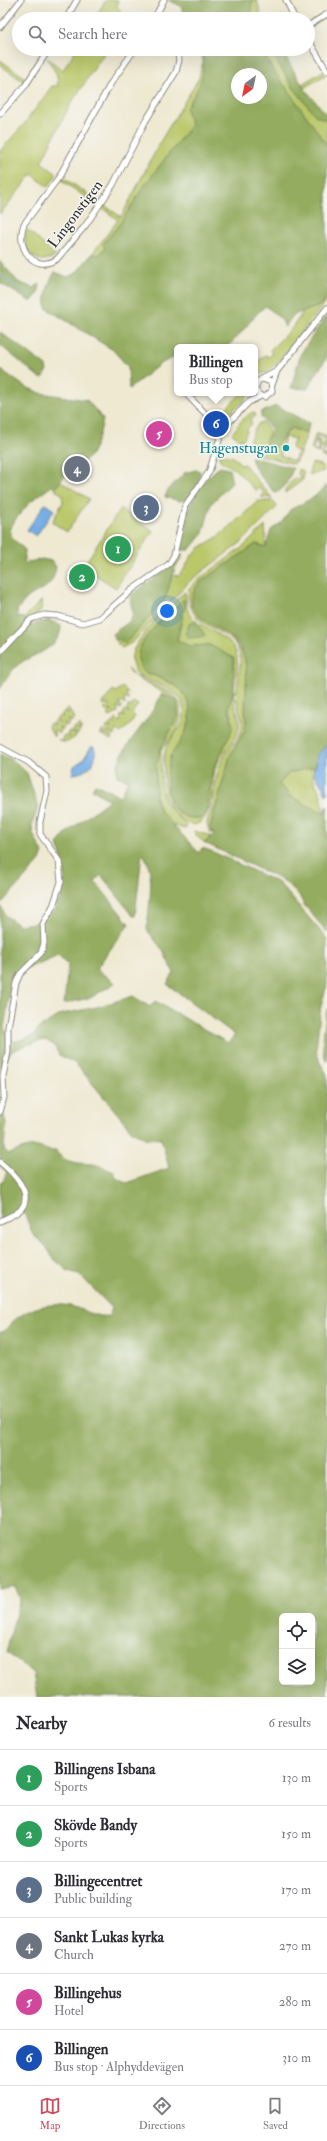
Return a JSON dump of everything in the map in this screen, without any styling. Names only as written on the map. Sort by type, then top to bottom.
[{"type":"street","points":[[0,27],[21,0]]},
{"type":"street","points":[[70,12],[77,0]]},
{"type":"street","points":[[159,12],[164,0]]},
{"type":"street","points":[[286,0],[292,12]]},
{"type":"street","points":[[315,22],[327,14]]},
{"type":"street","points":[[315,51],[327,71]]},
{"type":"street","points":[[0,114],[30,79],[45,56]]},
{"type":"street","name":"Lingonstigen","points":[[130,56],[111,83],[61,174],[24,224],[20,235],[22,244],[28,256],[36,261],[47,262],[56,259],[100,205],[145,122],[176,72],[179,60],[178,56]]},
{"type":"street","points":[[0,652],[31,619],[44,615],[58,616],[83,623],[94,621],[106,613],[133,589],[169,564],[174,555],[185,506],[206,477],[223,428],[250,402],[261,396],[270,394],[277,371],[327,308]]},
{"type":"street","points":[[258,380],[277,371]]},
{"type":"street","points":[[258,380],[268,380],[272,385]]},
{"type":"street","points":[[258,393],[261,396]]},
{"type":"street","points":[[190,396],[216,424],[223,428]]},
{"type":"street","points":[[250,402],[253,396]]},
{"type":"street","points":[[0,747],[28,762],[46,777],[47,791],[40,822],[40,834],[59,861],[61,876],[56,897],[43,924],[44,943],[41,953],[20,974],[16,983],[8,1027],[8,1052],[3,1076],[4,1096],[0,1112]]},
{"type":"street","points":[[0,1162],[18,1178],[24,1192],[24,1202],[20,1211],[0,1221]]},
{"type":"green space","points":[[106,0],[118,0],[117,6],[122,12],[98,12]]},
{"type":"green space","points":[[168,0],[254,0],[251,5],[252,12],[183,12],[181,6]]},
{"type":"green space","points":[[254,0],[257,0],[260,12],[252,12],[251,5]]},
{"type":"green space","points":[[72,56],[102,56],[70,105],[41,162],[57,174],[48,187],[32,174],[0,214],[0,151],[25,123],[52,86],[58,86],[57,75],[47,58],[63,70]]},
{"type":"green space","points":[[202,56],[265,56],[269,64],[327,145],[327,300],[317,307],[293,315],[285,327],[282,320],[266,306],[230,344],[174,344],[174,357],[160,364],[129,389],[128,367],[113,350],[46,308],[46,298],[50,280],[55,272],[67,277],[75,274],[92,254],[99,255],[105,248],[103,244],[121,222],[144,186],[191,125],[186,109],[203,74]]},
{"type":"green space","points":[[265,56],[274,56],[292,86],[316,116],[327,120],[327,145],[269,64]]},
{"type":"green space","points":[[274,56],[285,56],[304,88],[327,115],[327,120],[316,116],[292,86]]},
{"type":"green space","points":[[0,60],[27,79],[24,82],[0,65]]},
{"type":"green space","points":[[202,64],[204,65],[203,81],[186,109],[191,125],[144,186],[121,222],[104,244],[105,248],[99,256],[92,254],[118,220],[102,208],[104,205],[121,217],[163,137],[199,78]]},
{"type":"green space","points":[[323,71],[325,75],[304,88],[302,84]]},
{"type":"green space","points":[[63,177],[99,202],[97,205],[61,180]]},
{"type":"green space","points":[[25,228],[56,256],[41,260],[35,258],[27,249],[25,242]]},
{"type":"green space","points":[[0,261],[18,282],[33,288],[40,284],[38,294],[31,302],[0,283]]},
{"type":"green space","points":[[327,300],[279,361],[268,372],[258,374],[258,361],[265,355],[269,357],[272,354],[270,350],[292,328],[303,312],[317,307]]},
{"type":"green space","points":[[327,314],[327,357],[307,389],[291,388],[300,355]]},
{"type":"green space","points":[[0,332],[46,366],[47,370],[43,378],[40,378],[0,345]]},
{"type":"green space","points":[[0,369],[24,386],[40,393],[87,400],[103,419],[99,436],[87,459],[83,461],[73,460],[68,467],[67,473],[55,488],[52,486],[31,501],[15,520],[10,529],[12,538],[25,550],[24,563],[42,559],[52,561],[56,567],[48,586],[28,597],[17,610],[18,617],[24,618],[31,625],[49,620],[61,626],[57,640],[47,649],[15,667],[0,689]]},
{"type":"green space","points":[[239,396],[248,396],[221,420],[214,417],[217,417]]},
{"type":"green space","points":[[276,406],[309,423],[307,434],[291,428],[273,449],[266,447],[266,440],[272,429],[261,417],[261,412]]},
{"type":"green space","points":[[254,412],[256,416],[250,419],[252,424],[248,428],[243,441],[232,434],[241,421]]},
{"type":"green space","points":[[263,422],[269,429],[269,434],[266,439],[282,440],[291,428],[307,434],[300,453],[291,448],[295,439],[285,437],[280,455],[294,461],[297,454],[300,454],[294,464],[256,454],[249,448],[249,441],[253,432],[259,423]]},
{"type":"green space","points":[[316,433],[327,437],[327,446],[322,455],[325,457],[327,454],[326,458],[321,456],[325,448],[320,448],[318,441],[320,453],[311,449]],"holes":[[[318,435],[326,439],[322,447],[320,440],[316,440]],[[316,440],[319,452],[313,449]]]},
{"type":"green space","points":[[219,454],[233,457],[242,465],[244,464],[272,498],[261,497],[264,494],[260,488],[256,491],[236,470],[220,460]]},
{"type":"green space","points":[[251,457],[293,468],[289,479],[282,489],[275,493],[258,472]]},
{"type":"green space","points":[[312,463],[321,465],[324,471],[310,475],[309,472]]},
{"type":"green space","points":[[220,467],[229,469],[232,483],[211,504],[203,533],[189,550],[179,550],[183,527],[190,504],[202,484]]},
{"type":"green space","points":[[298,469],[303,471],[303,480],[285,493],[285,490],[294,478],[301,479]]},
{"type":"green space","points":[[196,470],[200,471],[199,484],[187,499],[180,501],[165,497],[170,487],[184,473]]},
{"type":"green space","points":[[60,481],[89,499],[67,532],[52,522],[63,502],[62,494],[55,490]]},
{"type":"green space","points":[[327,485],[327,745],[317,755],[316,765],[314,767],[289,773],[279,784],[292,797],[322,813],[327,806],[327,932],[304,905],[299,895],[284,881],[205,843],[214,834],[210,828],[230,756],[244,732],[246,724],[246,668],[242,650],[236,642],[198,614],[192,606],[192,596],[199,583],[256,544],[266,547],[271,530],[282,522],[290,510],[314,497]]},
{"type":"green space","points":[[258,501],[274,501],[277,507],[243,541],[191,580],[133,642],[122,648],[117,643],[122,640],[125,644],[165,599],[168,584],[173,575],[178,576],[184,570],[197,550],[218,537]]},
{"type":"green space","points":[[120,509],[153,531],[116,588],[83,567]]},
{"type":"green space","points":[[265,526],[266,547],[256,544],[199,583],[194,591],[192,604],[217,624],[233,640],[240,649],[246,668],[246,724],[244,732],[230,756],[210,827],[214,834],[209,831],[207,820],[211,810],[218,771],[225,755],[241,732],[242,728],[242,720],[236,695],[240,669],[240,656],[236,646],[230,638],[202,622],[194,614],[190,603],[189,588],[243,547]]},
{"type":"green space","points":[[178,554],[183,555],[175,568],[165,599],[125,644],[120,639],[116,641],[113,635],[115,632],[131,620],[133,612],[130,596],[170,567]]},
{"type":"green space","points":[[185,592],[190,615],[201,625],[229,642],[236,652],[238,665],[234,695],[239,727],[235,738],[217,764],[209,810],[200,822],[193,825],[184,821],[171,809],[164,795],[164,753],[168,744],[182,724],[184,711],[182,701],[173,692],[138,674],[133,667],[132,661],[133,652],[141,637],[164,611]],"holes":[[[184,599],[185,606],[177,640],[189,646],[210,645],[233,691],[229,708],[232,716],[229,737],[213,769],[206,811],[179,814],[170,804],[168,791],[170,757],[182,740],[188,726],[191,712],[187,699],[179,687],[143,671]]]},
{"type":"green space","points":[[184,599],[185,606],[177,640],[189,646],[210,645],[234,658],[233,691],[229,708],[233,726],[213,769],[207,811],[201,818],[189,818],[180,814],[174,808],[168,789],[167,779],[170,758],[187,729],[190,717],[187,700],[179,689],[168,681],[142,671],[138,662],[139,651],[142,643],[155,626]]},
{"type":"green space","points":[[42,600],[41,611],[27,621],[24,618]]},
{"type":"green space","points":[[190,622],[195,622],[205,635],[188,638],[185,635]]},
{"type":"green space","points":[[127,669],[138,677],[173,694],[180,703],[180,720],[177,730],[161,751],[161,791],[165,803],[187,826],[185,829],[174,825],[166,818],[156,797],[154,785],[160,750],[176,721],[176,700],[142,681]]},
{"type":"green space","points":[[122,687],[131,695],[127,692],[126,694],[129,700],[124,698],[125,705],[121,702],[119,704],[122,706],[121,709],[117,707],[118,713],[110,717],[107,715],[112,710],[111,709],[107,712],[104,709],[109,706],[108,704],[104,706],[103,703],[113,690],[116,692]]},
{"type":"green space","points":[[161,694],[177,701],[178,717],[160,750],[156,767],[156,802],[160,811],[199,853],[202,848],[211,851],[279,883],[327,939],[327,985],[321,1005],[316,1049],[320,1063],[327,1074],[327,1697],[37,1697],[33,1673],[6,1652],[20,1598],[15,1587],[0,1590],[0,1332],[4,1332],[24,1313],[42,1306],[70,1306],[99,1316],[109,1316],[112,1308],[79,1274],[68,1271],[53,1258],[45,1245],[33,1235],[24,1212],[0,1224],[0,1182],[3,1182],[7,1172],[0,1166],[0,1112],[3,1113],[6,1122],[4,1149],[9,1154],[25,1148],[33,1147],[56,1151],[68,1161],[103,1167],[114,1172],[116,1178],[127,1183],[169,1168],[161,1138],[147,1139],[132,1131],[76,1064],[59,1055],[54,1045],[45,1040],[26,1045],[11,1052],[0,1068],[0,905],[6,916],[19,925],[35,923],[52,913],[61,896],[65,876],[58,843],[65,834],[109,800],[92,789],[95,784],[121,796],[128,780],[117,776],[117,767],[121,757],[157,704]],"holes":[[[142,853],[147,860],[150,879],[150,901],[147,930],[162,949],[174,973],[167,984],[235,1035],[228,1043],[155,1001],[150,1007],[133,996],[97,1007],[62,1014],[40,1027],[33,1036],[13,1042],[4,1028],[11,984],[19,972],[58,955],[68,965],[64,1004],[92,997],[115,983],[96,969],[129,924],[95,881],[101,875],[133,916],[135,916]]]},
{"type":"green space","points":[[133,702],[138,705],[132,713],[135,716],[131,724],[120,733],[116,729],[115,736],[109,732],[108,734],[112,737],[111,740],[100,734],[103,730],[102,735],[104,735],[107,726],[111,729],[109,725],[112,722],[116,725],[114,722],[116,719],[120,722],[121,715],[125,717],[123,714],[125,710],[129,713],[127,709],[129,705],[132,708],[133,707],[131,704]]},
{"type":"green space","points":[[68,708],[74,718],[71,722],[67,719],[69,722],[67,726],[63,722],[64,726],[62,730],[59,726],[60,730],[58,734],[54,730],[54,737],[48,727],[50,723],[55,726],[53,723],[55,719],[59,723],[57,718],[60,715],[63,718],[62,714],[64,711],[69,714],[66,710]]},
{"type":"green space","points":[[79,724],[82,728],[78,734],[69,741],[64,742],[62,738],[64,735],[70,738],[67,734],[69,731],[76,735],[76,733],[72,731],[74,727],[80,730],[77,726]]},
{"type":"green space","points":[[0,754],[14,761],[27,773],[38,807],[32,825],[33,834],[43,853],[40,861],[0,905]]},
{"type":"green space","points":[[314,767],[314,779],[322,799],[322,813],[292,797],[278,784],[289,773]]},
{"type":"green space","points":[[194,831],[211,836],[205,843],[196,836]]},
{"type":"green space","points":[[327,1009],[327,1062],[323,1050],[323,1043]]},
{"type":"water","points":[[45,504],[54,510],[36,536],[27,530]]},
{"type":"water","points":[[327,745],[327,795],[313,771],[316,765],[317,755]]},
{"type":"water","points":[[91,747],[94,747],[95,752],[93,762],[82,772],[72,774],[74,766],[83,760]]},
{"type":"waterway","points":[[0,275],[31,296]]},
{"type":"place","name":"Billingen","points":[[216,424]]},
{"type":"place","name":"Billingehus","points":[[159,434]]},
{"type":"place","name":"Hagenstugan","points":[[286,448]]},
{"type":"place","name":"Sankt Lukas kyrka","points":[[77,469]]},
{"type":"place","name":"Billingecentret","points":[[146,508]]},
{"type":"place","name":"Billingens Isbana","points":[[118,549]]},
{"type":"place","name":"Skövde Bandy","points":[[82,577]]}]
